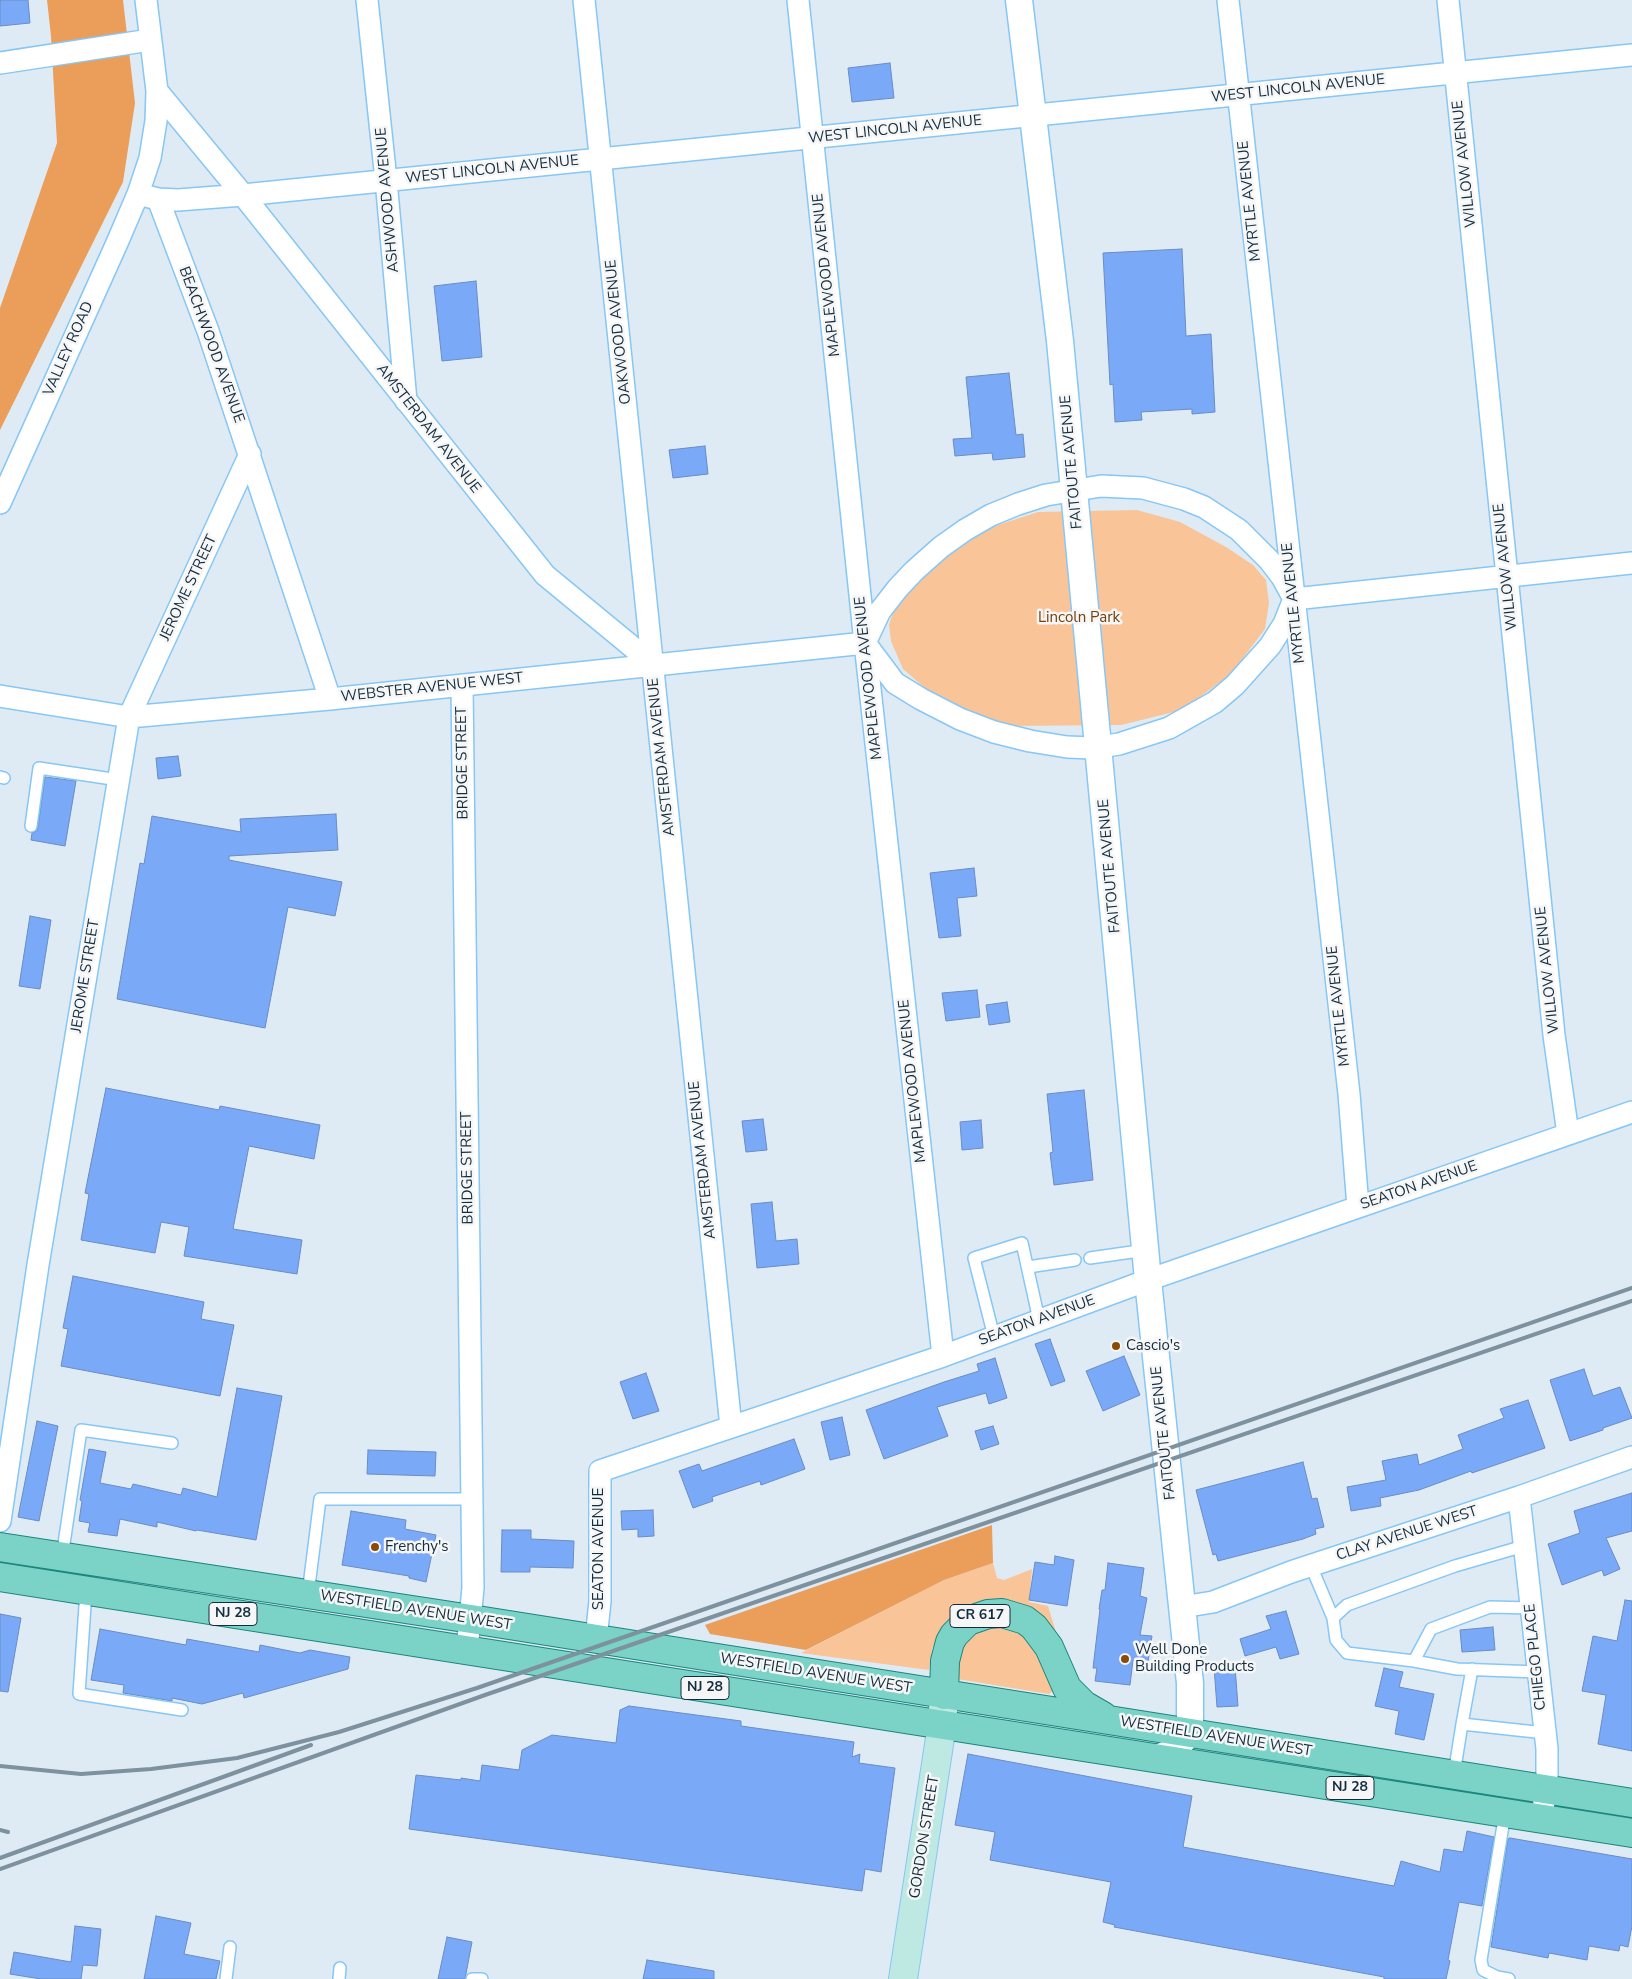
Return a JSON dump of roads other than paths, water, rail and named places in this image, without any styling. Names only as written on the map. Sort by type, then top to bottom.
[{"type":"main road","name":"WESTFIELD AVENUE WEST","points":[[0,1547],[471,1619],[1632,1803]]},
{"type":"main road","name":"WESTFIELD AVENUE WEST","points":[[0,1577],[1632,1832]]},
{"type":"main road","name":"CR 617","points":[[944,1695],[945,1661],[954,1634],[968,1621],[988,1614],[1002,1613],[1024,1620],[1034,1627],[1048,1647],[1062,1679],[1071,1693],[1084,1705],[1113,1721]]},
{"type":"main road","name":"GORDON STREET","points":[[903,1979],[942,1725],[944,1695]]},
{"type":"street","points":[[146,0],[157,91],[148,197]]},
{"type":"street","name":"ASHWOOD AVENUE","points":[[367,0],[406,401]]},
{"type":"street","name":"OAKWOOD AVENUE","points":[[584,0],[653,664]]},
{"type":"street","name":"MAPLEWOOD AVENUE","points":[[798,0],[864,643],[943,1356]]},
{"type":"street","name":"FAITOUTE AVENUE","points":[[1019,0],[1060,341],[1148,1280],[1190,1683],[1188,1732]]},
{"type":"street","name":"MYRTLE AVENUE","points":[[1228,0],[1349,1094],[1358,1207]]},
{"type":"street","name":"WILLOW AVENUE","points":[[1448,0],[1554,1035],[1568,1134]]},
{"type":"street","points":[[0,63],[150,40]]},
{"type":"street","name":"WEST LINCOLN AVENUE","points":[[148,197],[178,200],[243,195],[1632,55]]},
{"type":"street","name":"AMSTERDAM AVENUE","points":[[157,91],[243,195],[544,575],[653,664],[731,1427]]},
{"type":"street","name":"BEACHWOOD AVENUE","points":[[148,197],[208,331],[330,699]]},
{"type":"street","name":"VALLEY ROAD","points":[[0,503],[148,197]]},
{"type":"street","name":"JEROME STREET","points":[[0,1521],[38,1265],[129,717],[250,454]]},
{"type":"street","points":[[1101,486],[1143,488],[1204,507],[1239,530],[1255,544],[1282,577],[1294,599],[1284,624],[1270,646],[1235,685],[1215,702],[1169,728],[1145,737],[1099,747],[1067,747],[1030,741],[994,732],[960,719],[895,683],[864,643],[880,611],[898,588],[941,546],[965,530],[991,515],[1037,498],[1101,486]]},
{"type":"street","points":[[1294,599],[1632,563]]},
{"type":"street","name":"WEBSTER AVENUE WEST","points":[[0,696],[129,717],[330,699],[864,643]]},
{"type":"street","name":"BRIDGE STREET","points":[[462,685],[473,1588],[467,1650]]},
{"type":"street","name":"SEATON AVENUE","points":[[596,1639],[600,1601],[600,1472],[943,1356],[1148,1280],[1632,1112]]},
{"type":"street","name":"CLAY AVENUE WEST","points":[[1182,1606],[1213,1602],[1311,1566],[1519,1497],[1632,1457]]},
{"type":"street","name":"CHIEGO PLACE","points":[[1519,1497],[1548,1766],[1542,1818]]},
{"type":"street","points":[[1158,1758],[1172,1752],[1188,1732]]},
{"type":"lane","points":[[31,826],[39,768],[119,780]]},
{"type":"lane","points":[[994,1337],[974,1258],[1022,1243],[1039,1320]]},
{"type":"lane","points":[[1090,1258],[1146,1250]]},
{"type":"lane","points":[[1028,1267],[1075,1260]]},
{"type":"lane","points":[[62,1557],[81,1430],[172,1443]]},
{"type":"lane","points":[[308,1594],[320,1500],[471,1499]]},
{"type":"lane","points":[[1333,1618],[1347,1605],[1456,1566],[1524,1546]]},
{"type":"lane","points":[[1311,1566],[1333,1618],[1336,1640],[1347,1653],[1414,1661],[1457,1669],[1538,1672]]},
{"type":"lane","points":[[86,1591],[80,1694],[182,1710]]},
{"type":"lane","points":[[1414,1661],[1431,1629],[1490,1607],[1531,1608]]},
{"type":"lane","points":[[1454,1774],[1472,1669]]},
{"type":"lane","points":[[1462,1724],[1545,1733]]},
{"type":"lane","points":[[1505,1813],[1480,1960],[1483,1970],[1497,1977],[1509,1979]]},
{"type":"lane","points":[[226,1979],[230,1947]]},
{"type":"lane","points":[[472,1979],[482,1979]]},
{"type":"railway","points":[[0,1766],[81,1774],[151,1769],[237,1758],[339,1732],[477,1688],[1632,1288]]},
{"type":"railway","points":[[0,1869],[485,1695],[1632,1301]]},
{"type":"railway","points":[[0,1858],[311,1745]]},
{"type":"railway","points":[[0,1830],[8,1832]]},
{"type":"place","name":"Cascio's","points":[[1116,1346]]},
{"type":"place","name":"Frenchy's","points":[[375,1547]]},
{"type":"place","name":"Well Done Building Products","points":[[1125,1659]]},
{"type":"park label","name":"Lincoln Park","points":[[1079,618]]}]
